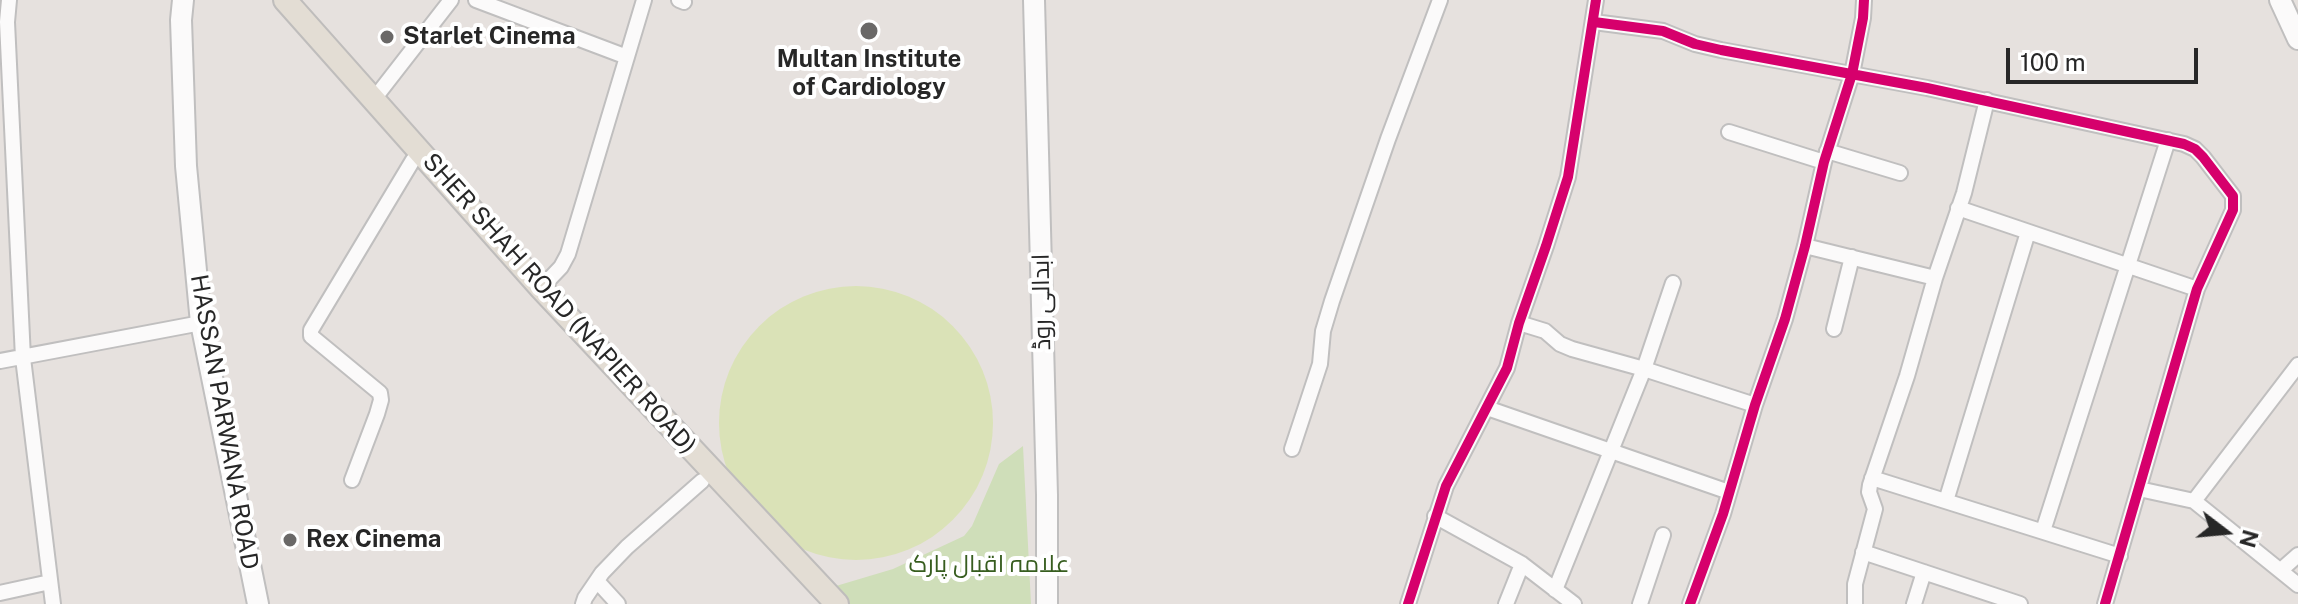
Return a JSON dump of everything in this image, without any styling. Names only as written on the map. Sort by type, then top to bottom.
[{"type":"main road","name":"HASSAN PARWANA ROAD","points":[[183,0],[186,166],[201,323],[258,604]]},
{"type":"main road","name":"SHER SHAH ROAD (NAPIER ROAD)","points":[[269,0],[532,296],[702,481],[755,526],[837,604]]},
{"type":"main road","name":"SHER SHAH ROAD (NAPIER ROAD)","points":[[285,0],[755,526],[821,604]]},
{"type":"main road","name":"ابدالی روڈ","points":[[1034,0],[1047,604]]},
{"type":"main road","points":[[2280,0],[2298,39]]},
{"type":"street","points":[[9,0],[4,22],[23,358],[53,604]]},
{"type":"street","points":[[374,99],[451,0]]},
{"type":"street","points":[[476,0],[627,57]]},
{"type":"street","points":[[541,288],[561,267],[568,254],[644,0]]},
{"type":"street","points":[[1292,449],[1320,364],[1323,331],[1332,301],[1440,0]]},
{"type":"street","points":[[1408,604],[1435,516],[1452,474],[1507,368],[1568,177],[1596,0]]},
{"type":"street","points":[[1690,604],[1729,492],[1805,246],[1826,157],[1852,74],[1864,0]]},
{"type":"street","points":[[1594,22],[1663,31],[1721,50],[1987,100],[2168,140],[2195,149],[2233,196],[2234,203],[2197,289],[2105,604]]},
{"type":"street","points":[[1855,604],[1855,584],[1875,509],[1869,492],[1872,478],[1964,193],[1987,100]]},
{"type":"street","points":[[1729,132],[1900,173]]},
{"type":"street","points":[[2043,531],[2168,140]]},
{"type":"street","points":[[352,480],[377,414],[380,393],[311,336],[311,330],[413,160]]},
{"type":"street","points":[[1958,208],[2197,289]]},
{"type":"street","points":[[1946,501],[2028,232]]},
{"type":"street","points":[[1805,246],[1935,278]]},
{"type":"street","points":[[1834,329],[1852,257]]},
{"type":"street","points":[[1555,590],[1644,369],[1673,283]]},
{"type":"street","points":[[0,361],[201,323]]},
{"type":"street","points":[[1519,323],[1545,331],[1560,344],[1572,349],[1755,405]]},
{"type":"street","points":[[2194,501],[2298,365]]},
{"type":"street","points":[[1487,408],[1729,492]]},
{"type":"street","points":[[1872,478],[2120,556]]},
{"type":"street","points":[[583,604],[597,581],[627,547],[702,481]]},
{"type":"street","points":[[2139,489],[2194,501],[2298,585]]},
{"type":"street","points":[[1435,516],[1522,564],[1574,604]]},
{"type":"street","points":[[1640,604],[1663,535]]},
{"type":"street","points":[[1863,552],[1924,572],[1989,599],[2020,604]]},
{"type":"street","points":[[2281,570],[2298,555]]},
{"type":"street","points":[[1506,604],[1522,564]]},
{"type":"street","points":[[1914,604],[1924,572]]},
{"type":"street","points":[[597,581],[618,604]]},
{"type":"street","points":[[0,593],[50,582]]},
{"type":"green space","points":[[856,286],[896,292],[932,309],[953,326],[970,347],[987,383],[993,423],[987,463],[970,499],[953,520],[932,537],[896,554],[856,560],[816,554],[780,537],[759,520],[742,499],[725,463],[719,423],[725,383],[742,347],[759,326],[780,309],[816,292]]},
{"type":"green space","name":"علامہ اقبال پارک","points":[[1023,446],[1031,604],[843,604],[837,598],[836,586],[893,569],[964,536],[972,526],[999,464]]},
{"type":"cycle path","points":[[1408,604],[1446,486],[1507,368],[1568,177],[1596,0]]},
{"type":"cycle path","points":[[1690,604],[1723,514],[1755,405],[1785,319],[1824,162],[1852,74],[1864,0]]},
{"type":"cycle path","points":[[1594,22],[1663,31],[1721,50],[1927,88],[2184,144],[2203,157],[2233,196],[2233,210],[2197,289],[2105,604]]},
{"type":"place","name":"Multan Institute of Cardiology","points":[[869,31]]},
{"type":"place","name":"Starlet Cinema","points":[[387,37]]},
{"type":"place","name":"Rex Cinema","points":[[290,540]]}]
